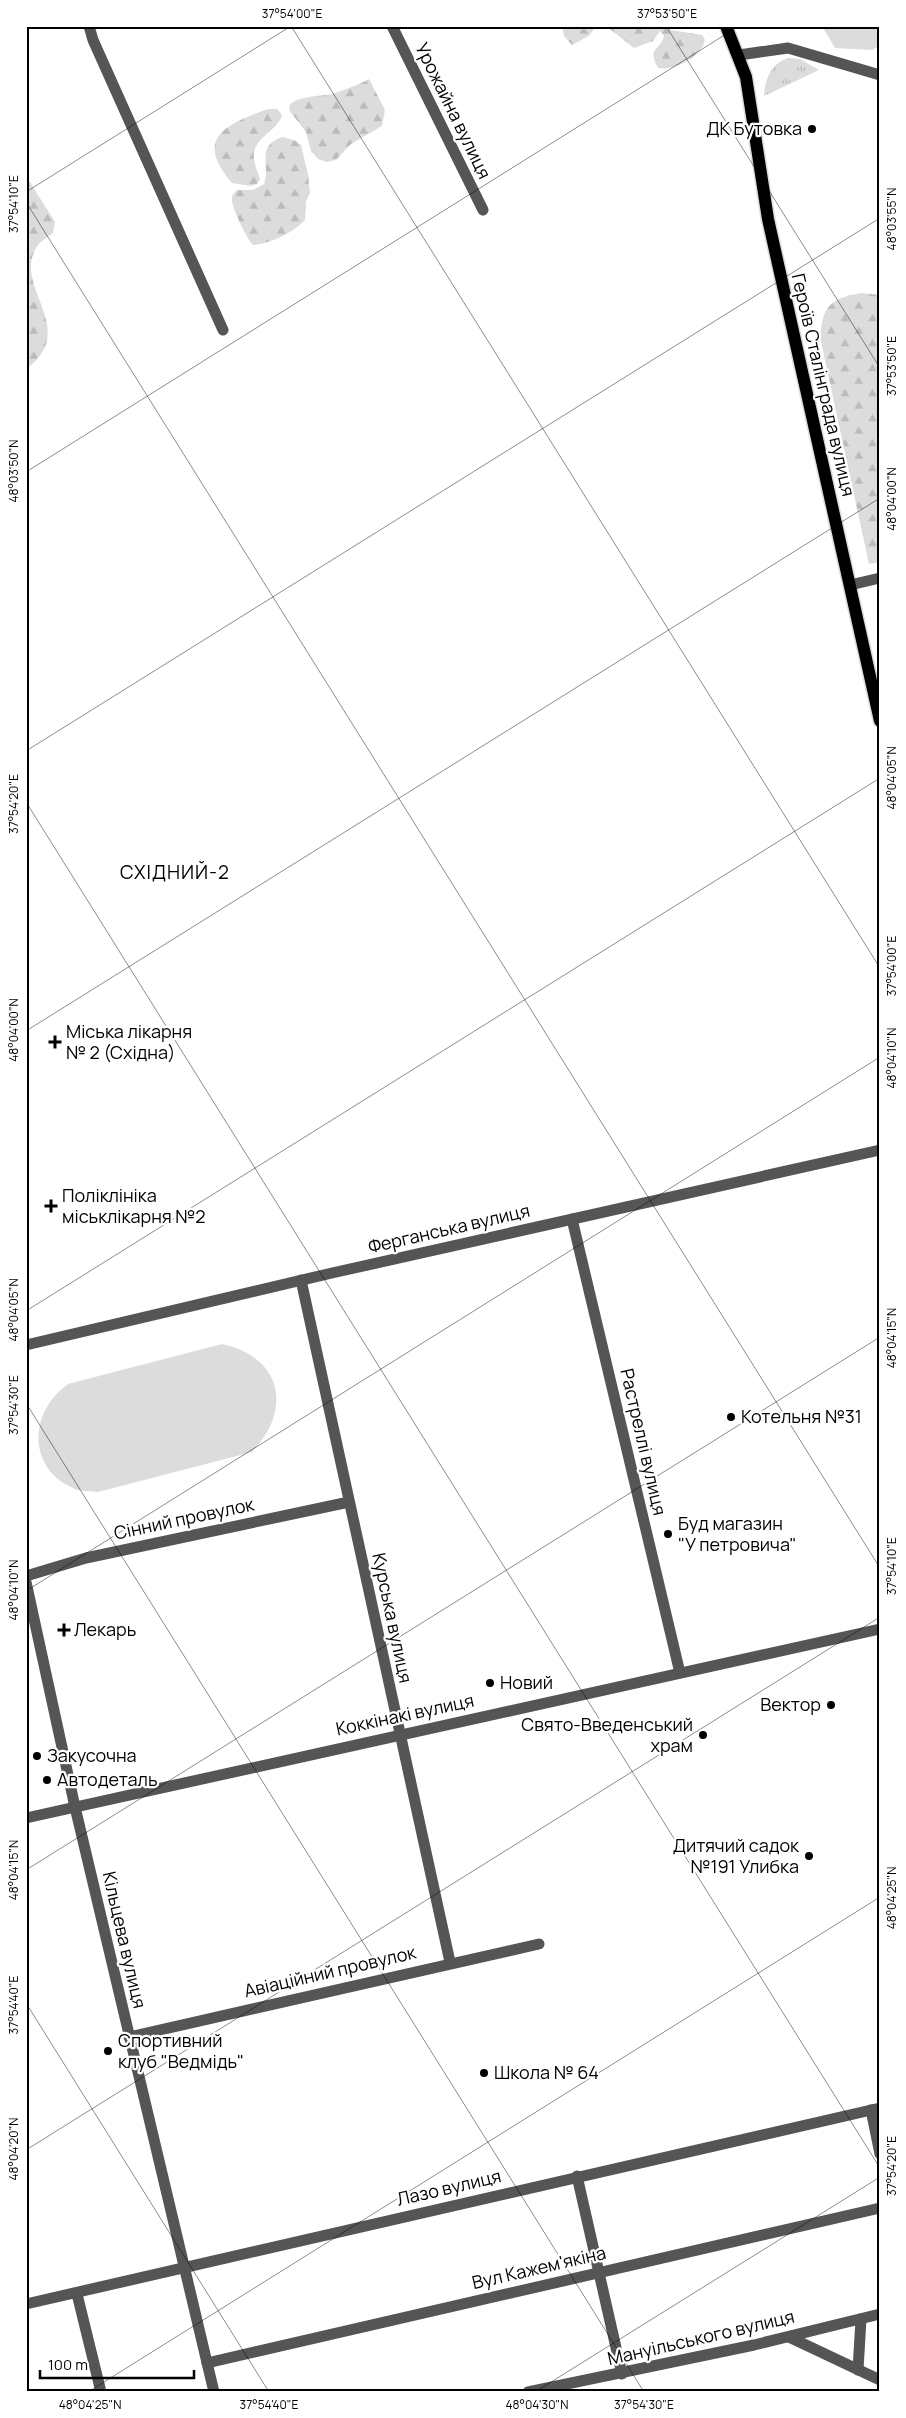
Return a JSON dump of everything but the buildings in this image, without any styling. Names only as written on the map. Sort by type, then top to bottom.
[{"type":"main road","name":"Героїв Сталінграда вулиця","points":[[726,26],[746,77],[768,219],[880,721]]},
{"type":"street","points":[[89,26],[93,40],[224,330]]},
{"type":"street","name":"Урожайна вулиця","points":[[392,26],[483,210]]},
{"type":"street","points":[[738,55],[788,48],[880,75]]},
{"type":"street","points":[[850,585],[880,578]]},
{"type":"street","name":"Ферганська вулиця","points":[[26,1346],[301,1280],[880,1150]]},
{"type":"street","name":"Растреллі вулиця","points":[[572,1219],[680,1673]]},
{"type":"street","name":"Курська вулиця","points":[[301,1280],[450,1962]]},
{"type":"street","name":"Сінний провулок","points":[[26,1576],[86,1558],[350,1502]]},
{"type":"street","name":"Кільцева вулиця","points":[[26,1582],[75,1807],[214,2392]]},
{"type":"street","name":"Коккінакі вулиця","points":[[26,1818],[880,1629]]},
{"type":"street","name":"Авіаційний провулок","points":[[129,2037],[450,1962],[539,1944]]},
{"type":"street","points":[[875,2109],[880,2154]]},
{"type":"street","name":"Лазо вулиця","points":[[26,2304],[77,2294],[577,2176],[875,2109]]},
{"type":"street","points":[[577,2176],[622,2374]]},
{"type":"street","name":"Вул Кажем'якіна","points":[[207,2363],[880,2208]]},
{"type":"street","points":[[77,2294],[101,2392]]},
{"type":"street","name":"Мануільського вулиця","points":[[528,2392],[622,2374],[789,2337],[880,2314]]},
{"type":"street","points":[[858,2370],[861,2319]]},
{"type":"street","points":[[789,2337],[880,2380]]},
{"type":"green space","points":[[562,26],[596,26],[589,36],[572,45],[564,36]]},
{"type":"green space","points":[[606,26],[667,26],[671,30],[702,35],[705,40],[703,46],[693,57],[679,65],[658,68],[654,53],[664,36],[660,31],[653,41],[634,48]]},
{"type":"green space","points":[[822,26],[880,26],[880,45],[872,50],[835,48]]},
{"type":"green space","points":[[789,58],[800,59],[819,70],[764,96],[766,83],[773,67]]},
{"type":"green space","points":[[369,79],[385,110],[382,126],[351,144],[336,160],[327,162],[318,159],[311,151],[306,132],[289,110],[290,104],[305,98],[332,94]]},
{"type":"green space","points":[[268,109],[277,109],[282,115],[275,126],[256,146],[254,162],[260,179],[257,184],[251,186],[232,183],[221,168],[215,155],[215,144],[228,127]]},
{"type":"green space","points":[[282,137],[294,140],[301,145],[308,174],[310,193],[306,201],[305,220],[294,230],[281,237],[253,245],[247,237],[238,217],[232,198],[237,190],[253,190],[264,184],[266,177],[266,151],[274,141]]},
{"type":"green space","points":[[26,176],[55,222],[53,233],[38,245],[31,260],[32,276],[47,323],[47,338],[41,354],[26,369]]},
{"type":"green space","points":[[861,293],[880,295],[880,562],[869,564],[820,337],[823,318],[830,306],[842,298]]},
{"type":"green space","points":[[222,1344],[242,1351],[258,1360],[269,1373],[275,1387],[276,1402],[273,1419],[265,1436],[252,1452],[98,1492],[75,1489],[59,1480],[48,1468],[41,1454],[38,1440],[40,1424],[46,1409],[55,1396],[68,1384]]},
{"type":"place","name":"ДК Бутовка","points":[[812,129]]},
{"type":"place","name":"Міська лікарня № 2 (Східна)","points":[[55,1042]]},
{"type":"place","name":"Поліклініка міськлікарня №2","points":[[51,1206]]},
{"type":"place","name":"Котельня №31","points":[[731,1417]]},
{"type":"place","name":"Буд магазин \"У петровича\"","points":[[668,1534]]},
{"type":"place","name":"Лекарь","points":[[64,1630]]},
{"type":"place","name":"Новий","points":[[490,1683]]},
{"type":"place","name":"Вектор","points":[[831,1705]]},
{"type":"place","name":"Свято-Введенський храм","points":[[703,1735]]},
{"type":"place","name":"Закусочна","points":[[37,1756]]},
{"type":"place","name":"Автодеталь","points":[[47,1780]]},
{"type":"place","name":"Дитячий садок №191 Улибка","points":[[809,1856]]},
{"type":"place","name":"Спортивний клуб \"Ведмідь\"","points":[[108,2051]]},
{"type":"place","name":"Школа № 64","points":[[484,2073]]},
{"type":"district","name":"СХІДНИЙ-2","points":[[175,872]]}]
